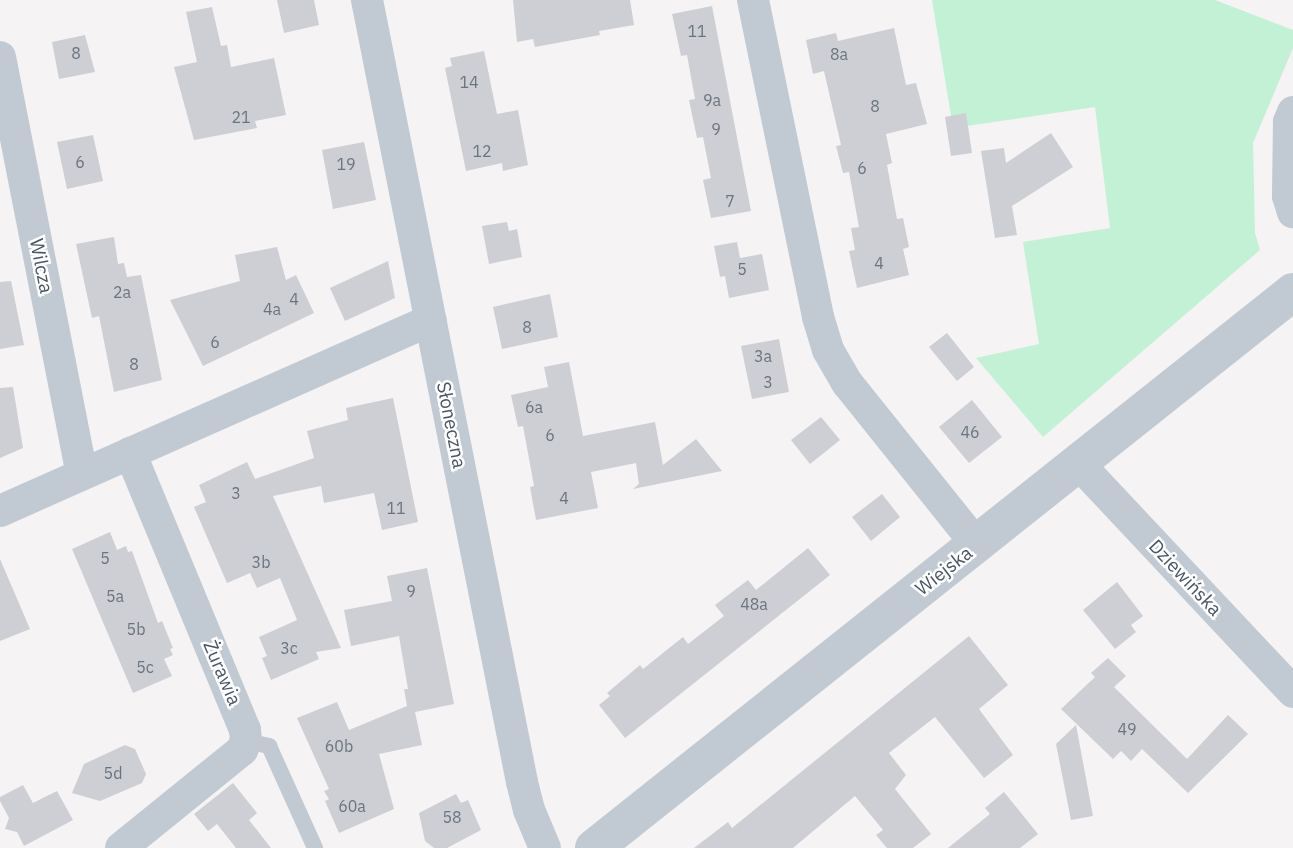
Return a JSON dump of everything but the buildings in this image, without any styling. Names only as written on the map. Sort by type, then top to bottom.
[{"type":"street","name":"Słoneczna","points":[[367,0],[522,782],[545,848]]},
{"type":"street","points":[[754,0],[818,317],[828,350],[848,384],[977,545]]},
{"type":"street","name":"Wilcza","points":[[0,57],[82,474]]},
{"type":"street","points":[[1293,111],[1289,122],[1288,196],[1293,212]]},
{"type":"street","name":"Wiejska","points":[[594,848],[1293,292]]},
{"type":"street","points":[[0,511],[431,320]]},
{"type":"street","name":"Żurawia","points":[[130,453],[245,730],[246,741]]},
{"type":"street","name":"Dziewińska","points":[[1077,463],[1293,692]]},
{"type":"street","points":[[121,848],[242,750],[246,741]]},
{"type":"lane","points":[[246,741],[269,746],[315,848]]},
{"type":"green space","points":[[932,0],[1215,0],[1293,30],[1293,48],[1253,143],[1255,233],[1260,250],[1043,437],[976,358],[1039,344],[1023,242],[1110,228],[1095,107],[953,128]]}]
